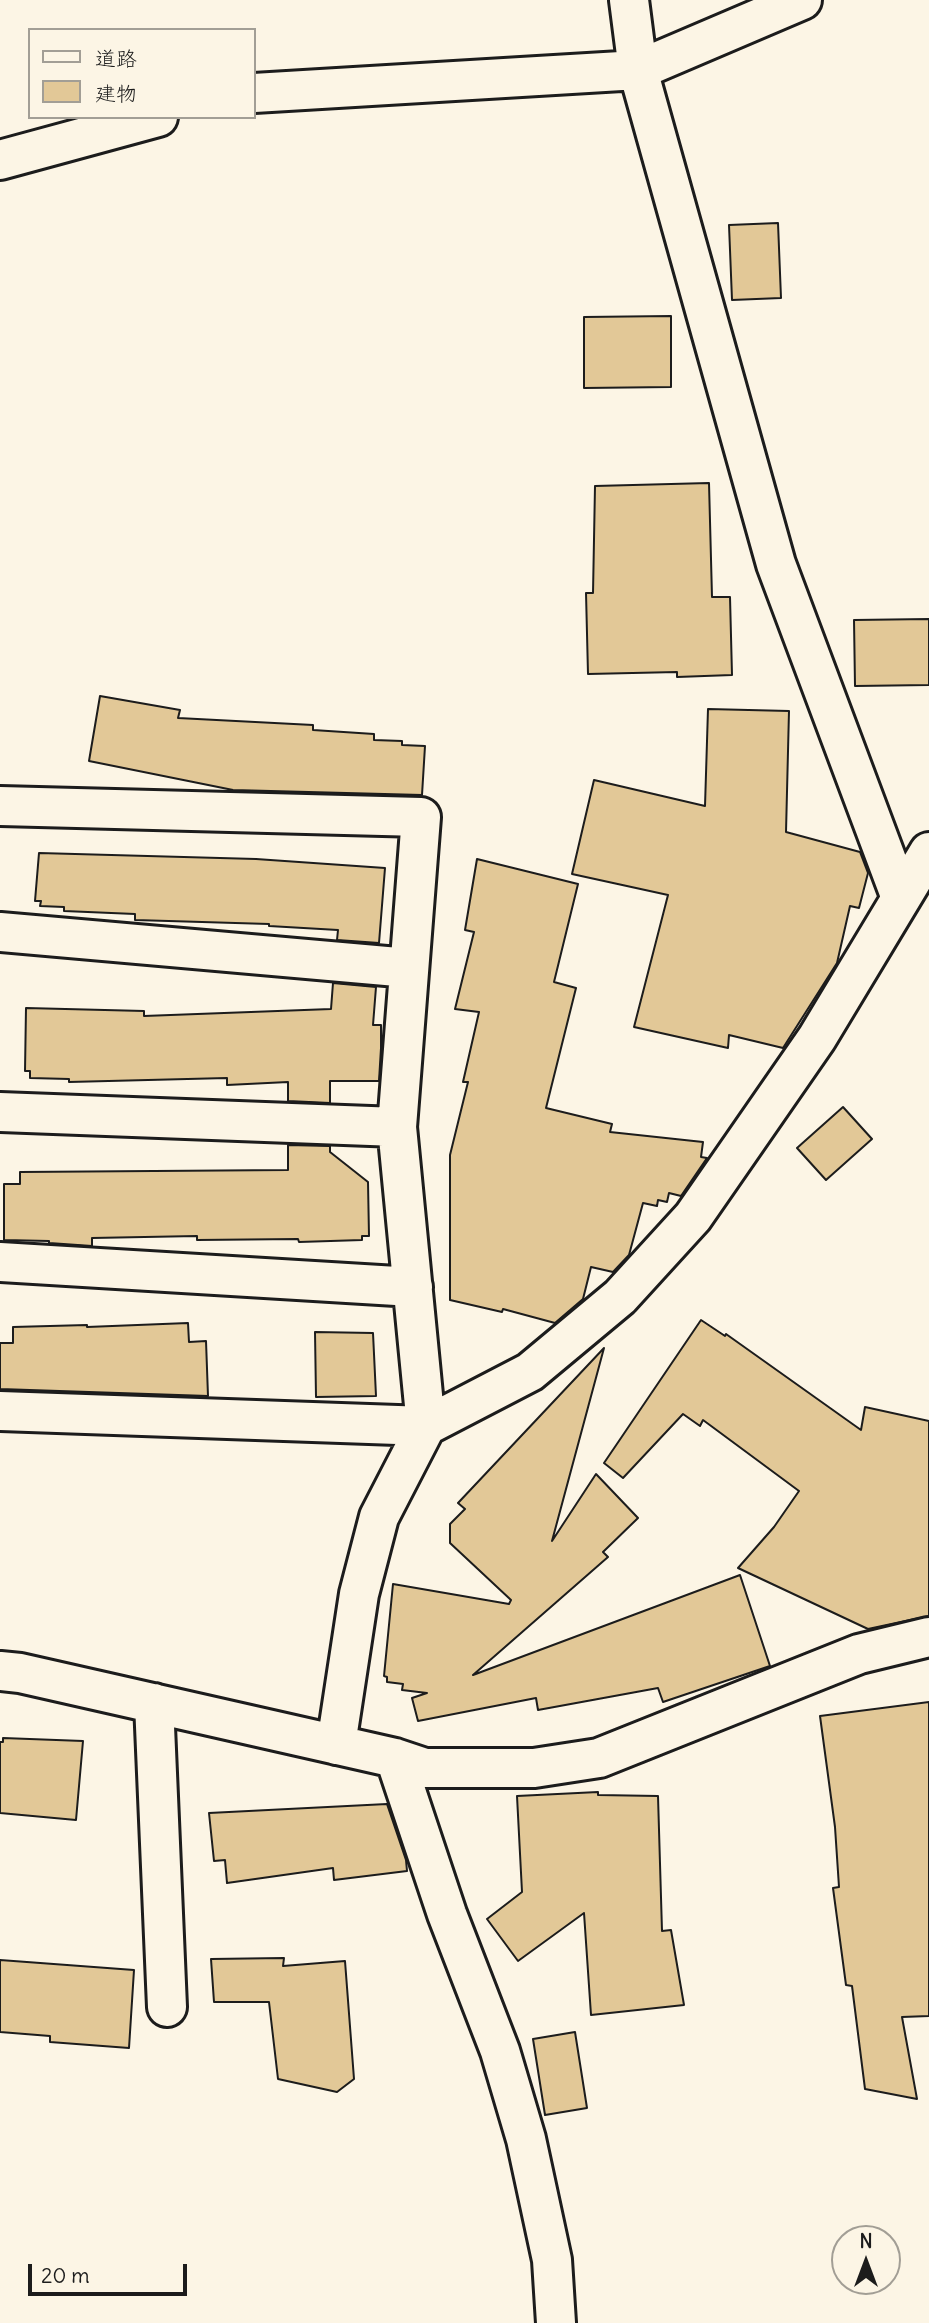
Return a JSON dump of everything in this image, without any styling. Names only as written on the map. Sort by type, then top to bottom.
[{"type":"street","points":[[629,0],[638,70],[776,564],[901,898]]},
{"type":"street","points":[[256,93],[638,70],[802,0]]},
{"type":"street","points":[[0,160],[151,119]]},
{"type":"street","points":[[0,806],[421,817],[397,1126],[426,1426],[379,1517],[359,1594],[336,1745]]},
{"type":"street","points":[[0,1412],[426,1426],[530,1372],[620,1297],[693,1217],[817,1038],[929,852]]},
{"type":"street","points":[[0,932],[409,968]]},
{"type":"street","points":[[0,1112],[397,1126]]},
{"type":"street","points":[[0,1262],[413,1287]]},
{"type":"street","points":[[0,1671],[20,1673],[395,1758],[425,1768],[534,1768],[599,1758],[859,1654],[929,1637]]},
{"type":"street","points":[[154,1703],[167,2007]]},
{"type":"street","points":[[395,1758],[447,1914],[500,2051],[526,2139],[552,2260],[556,2323]]},
{"type":"building","points":[[778,223],[781,298],[732,300],[729,225]]},
{"type":"building","points":[[671,316],[671,387],[584,388],[584,317]]},
{"type":"building","points":[[709,483],[712,597],[730,597],[732,675],[677,677],[677,672],[588,674],[586,593],[593,593],[595,486]]},
{"type":"building","points":[[929,619],[929,685],[855,686],[854,620]]},
{"type":"building","points":[[100,696],[180,710],[178,718],[313,725],[313,730],[374,734],[374,740],[402,741],[402,745],[425,746],[422,795],[233,790],[89,761]]},
{"type":"building","points":[[708,709],[789,711],[786,832],[860,852],[868,873],[859,908],[850,906],[837,963],[783,1048],[729,1035],[728,1048],[634,1027],[668,895],[572,874],[594,780],[705,806]]},
{"type":"building","points":[[39,853],[256,859],[385,868],[379,943],[337,940],[338,930],[269,924],[135,920],[135,914],[64,911],[64,907],[40,906],[41,901],[35,901]]},
{"type":"building","points":[[477,859],[578,884],[554,982],[576,988],[546,1108],[612,1124],[610,1132],[703,1142],[701,1157],[707,1158],[681,1196],[669,1193],[667,1202],[658,1200],[657,1206],[643,1203],[629,1255],[613,1272],[591,1267],[583,1299],[555,1323],[503,1309],[502,1312],[450,1300],[450,1155],[468,1082],[463,1082],[479,1012],[455,1009],[474,932],[465,930]]},
{"type":"building","points":[[333,983],[376,987],[373,1025],[381,1025],[381,1048],[379,1081],[330,1081],[330,1103],[288,1101],[288,1082],[227,1085],[227,1078],[69,1082],[69,1079],[30,1078],[30,1071],[25,1071],[26,1008],[144,1011],[144,1016],[331,1009]]},
{"type":"building","points":[[843,1107],[872,1139],[826,1180],[797,1148]]},
{"type":"building","points":[[288,1145],[330,1146],[330,1152],[368,1182],[369,1236],[362,1236],[362,1240],[299,1242],[298,1239],[197,1240],[197,1236],[92,1238],[92,1246],[4,1240],[4,1184],[20,1184],[20,1172],[288,1170]]},
{"type":"building","points":[[701,1320],[725,1336],[726,1334],[861,1430],[865,1407],[929,1421],[929,1616],[868,1629],[738,1568],[774,1527],[799,1491],[703,1420],[700,1426],[683,1414],[623,1478],[604,1463]]},
{"type":"building","points":[[188,1323],[189,1342],[206,1341],[208,1396],[0,1389],[0,1343],[13,1343],[13,1327]]},
{"type":"building","points":[[315,1332],[373,1333],[376,1396],[316,1397]]},
{"type":"building","points":[[604,1348],[552,1541],[596,1474],[638,1518],[603,1552],[608,1557],[473,1675],[740,1575],[770,1666],[663,1702],[658,1688],[538,1710],[536,1698],[418,1721],[412,1698],[427,1693],[402,1690],[403,1684],[387,1682],[387,1677],[384,1676],[393,1584],[509,1604],[511,1600],[450,1543],[450,1524],[465,1509],[458,1503]]},
{"type":"building","points":[[929,1702],[929,2016],[902,2017],[917,2099],[865,2089],[852,1986],[846,1985],[833,1888],[839,1887],[835,1827],[820,1716]]},
{"type":"building","points":[[3,1738],[83,1741],[76,1820],[0,1813],[0,1742],[3,1742]]},
{"type":"building","points":[[598,1792],[598,1795],[658,1796],[662,1931],[671,1930],[684,2005],[591,2015],[584,1913],[518,1961],[487,1919],[522,1892],[517,1796]]},
{"type":"building","points":[[387,1804],[406,1860],[407,1871],[334,1880],[333,1868],[227,1883],[225,1860],[214,1861],[209,1813]]},
{"type":"building","points":[[284,1958],[283,1966],[345,1961],[354,2079],[337,2092],[278,2079],[269,2002],[214,2002],[211,1959]]},
{"type":"building","points":[[0,1960],[134,1970],[129,2048],[50,2042],[50,2036],[0,2032]]},
{"type":"building","points":[[575,2032],[587,2108],[545,2115],[533,2039]]}]
